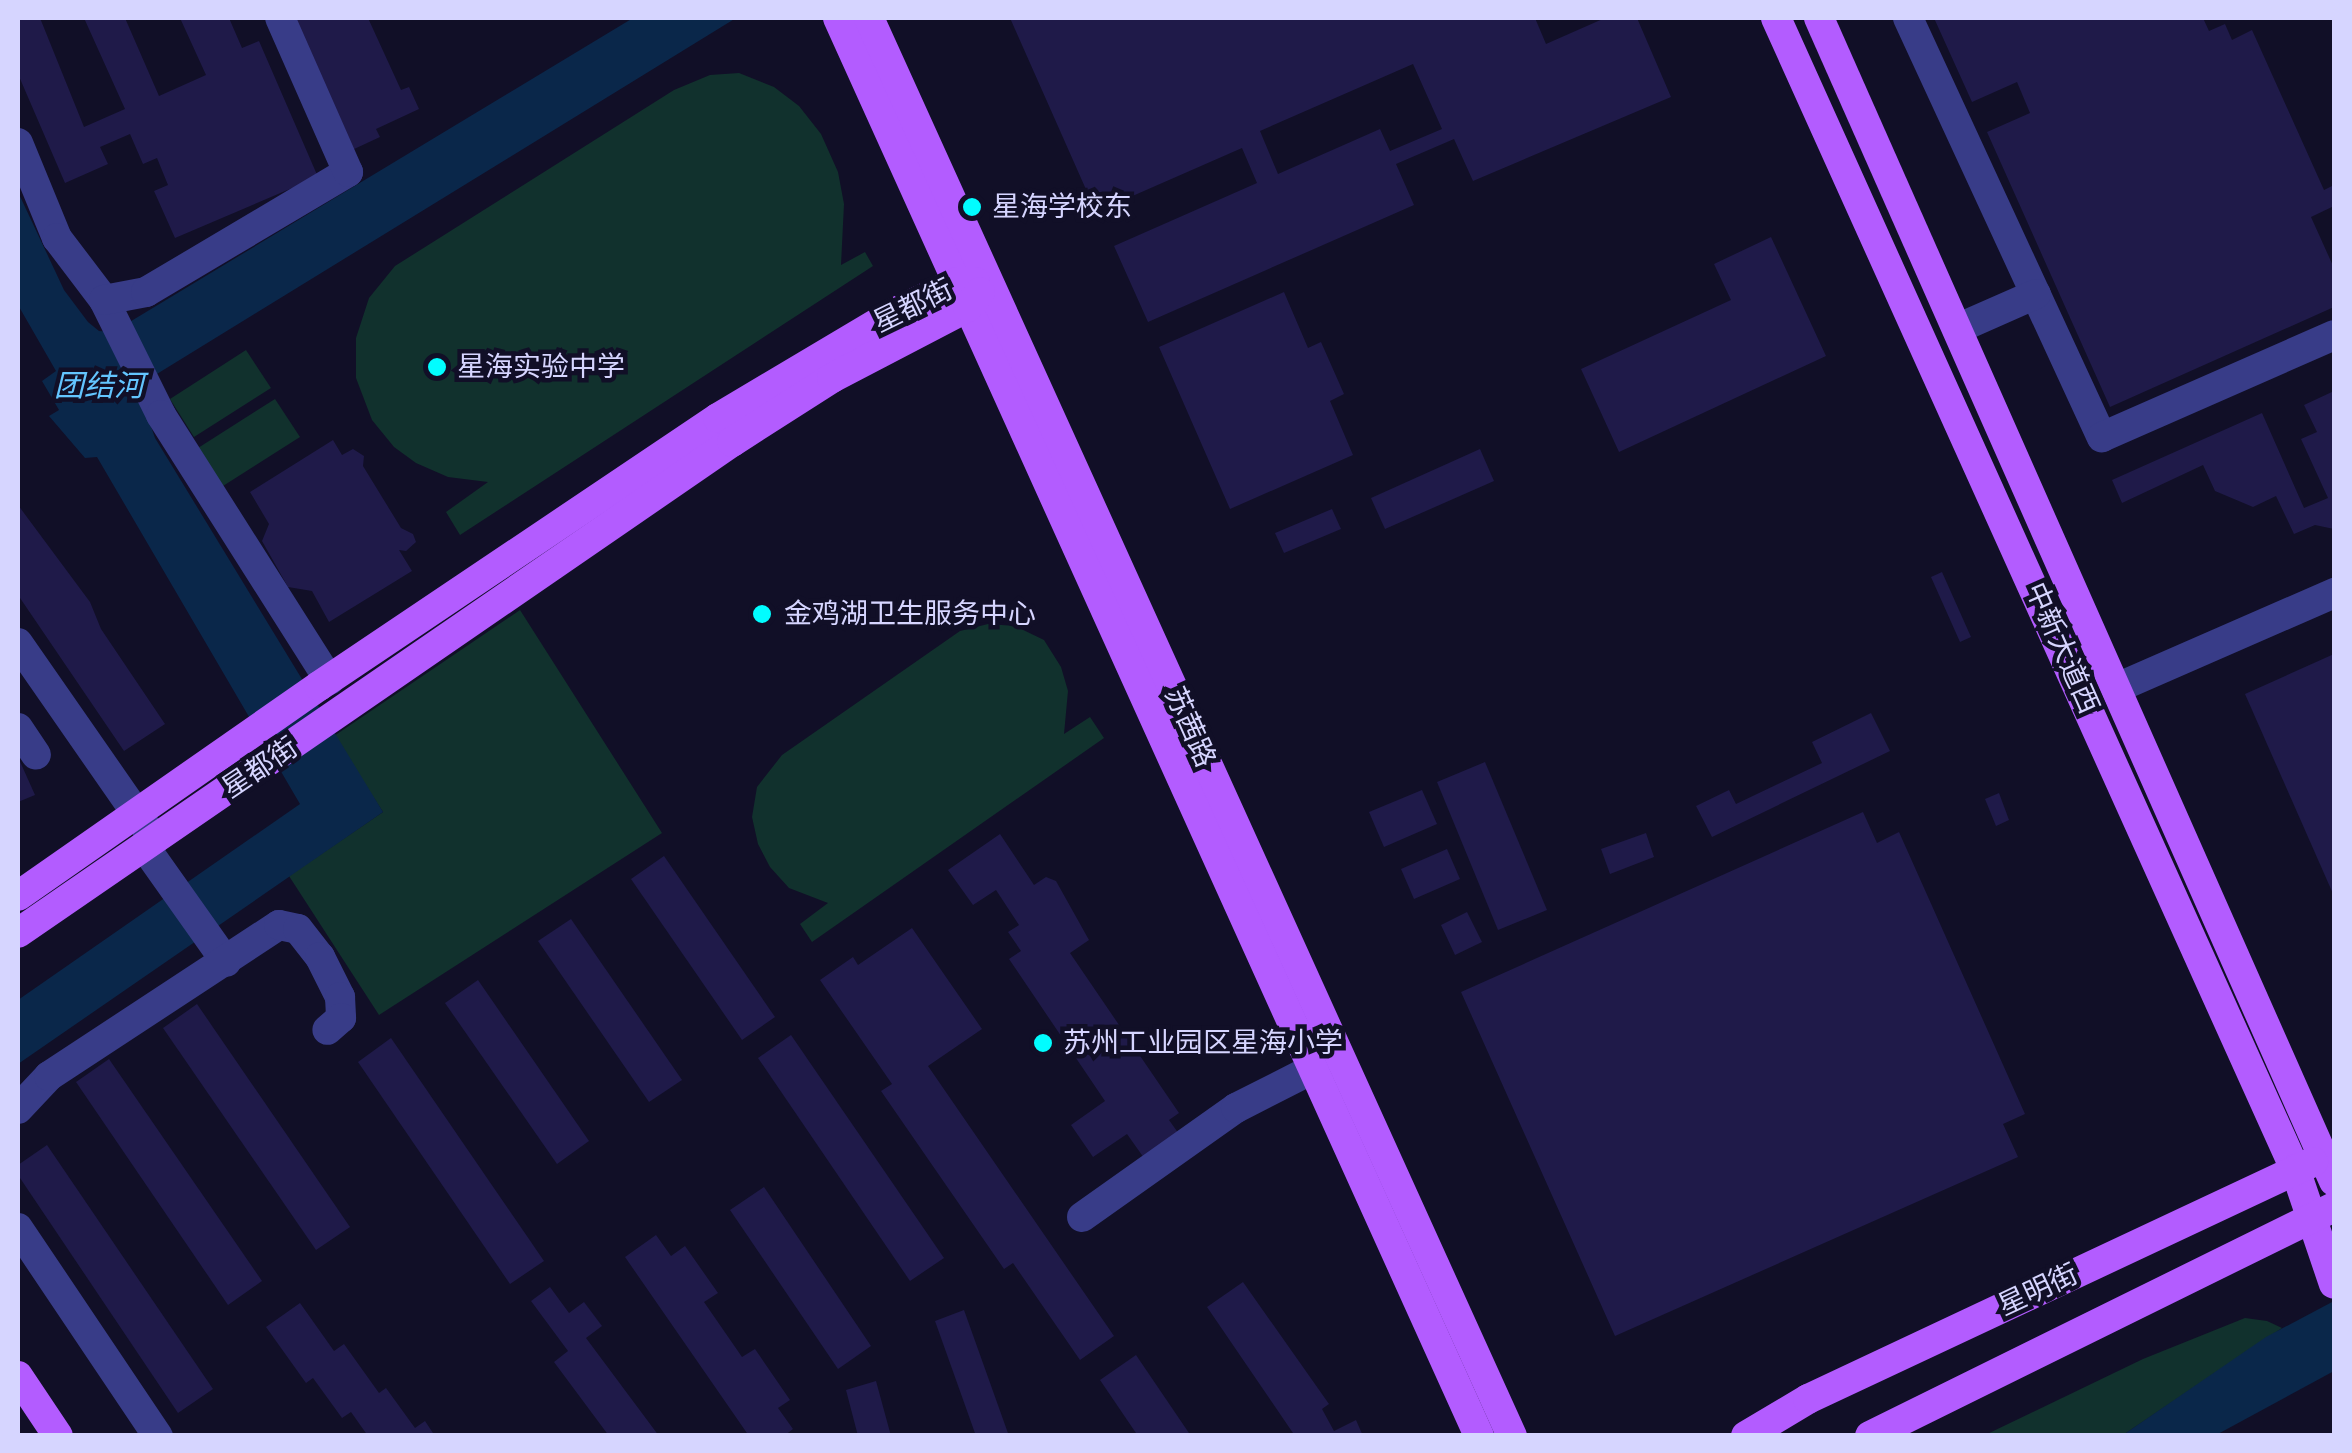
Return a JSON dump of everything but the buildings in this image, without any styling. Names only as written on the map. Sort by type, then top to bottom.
[{"type":"main road","name":"苏茜路","points":[[838,18],[1479,1436]]},
{"type":"main road","name":"苏茜路","points":[[869,18],[1512,1436]]},
{"type":"main road","name":"中新大道西","points":[[1776,18],[2295,1168],[2322,1212],[2334,1284]]},
{"type":"main road","name":"中新大道西","points":[[1818,18],[2331,1164]]},
{"type":"main road","name":"星都街","points":[[18,896],[145,834],[265,766],[732,442],[962,294],[988,282]]},
{"type":"main road","name":"星都街","points":[[18,933],[145,834],[245,739],[324,683],[718,418],[894,313],[962,294]]},
{"type":"main road","name":"星明街","points":[[1746,1436],[1808,1399],[2295,1168],[2331,1164]]},
{"type":"main road","name":"星明街","points":[[1870,1436],[2322,1212]]},
{"type":"main road","points":[[18,1376],[58,1436]]},
{"type":"street","points":[[110,310],[348,172],[280,18]]},
{"type":"street","points":[[1908,18],[2102,438],[2334,335]]},
{"type":"street","points":[[18,143],[58,238],[110,310],[152,398],[324,683]]},
{"type":"street","points":[[1959,328],[2036,294]]},
{"type":"street","points":[[2119,688],[2334,593]]},
{"type":"street","points":[[18,643],[145,834],[166,878],[218,951]]},
{"type":"street","points":[[18,728],[36,755]]},
{"type":"street","points":[[18,1110],[49,1076],[218,951],[279,925],[298,929],[320,957],[340,996],[341,1018],[327,1030]]},
{"type":"street","points":[[1082,1217],[1236,1108],[1315,1068]]},
{"type":"street","points":[[18,1228],[158,1436]]},
{"type":"green space","points":[[739,73],[774,87],[799,106],[821,134],[838,172],[844,204],[841,265],[865,252],[873,266],[460,535],[446,512],[488,482],[448,477],[416,463],[394,447],[372,420],[356,378],[356,338],[369,298],[395,266],[674,90],[710,75]]},
{"type":"green space","points":[[246,350],[271,388],[194,437],[170,399]]},
{"type":"green space","points":[[275,399],[300,437],[223,486],[198,448]]},
{"type":"green space","points":[[520,610],[662,833],[379,1015],[289,876],[383,812],[334,736]]},
{"type":"green space","points":[[988,624],[1015,626],[1044,640],[1061,667],[1068,691],[1064,734],[1090,717],[1104,738],[812,942],[800,924],[828,903],[789,888],[770,867],[758,844],[752,817],[757,787],[782,755],[960,631]]},
{"type":"green space","points":[[2245,1318],[2282,1328],[2123,1435],[1983,1436],[2143,1359]]},
{"type":"water","name":"团结河","points":[[633,18],[736,18],[152,377],[147,415],[155,438],[383,812],[18,1064],[18,1000],[300,804],[97,457],[85,458],[49,416],[59,410],[42,381],[56,371],[18,305],[18,192],[64,290],[88,322],[99,331],[113,332]]},
{"type":"water","points":[[2334,1301],[2334,1371],[2216,1435],[2123,1435],[2266,1337]]},
{"type":"place","name":"星海学校东","points":[[972,207]]},
{"type":"place","name":"星海实验中学","points":[[437,367]]},
{"type":"place","name":"金鸡湖卫生服务中心","points":[[762,614]]},
{"type":"place","name":"苏州工业园区星海小学","points":[[1043,1043]]}]
